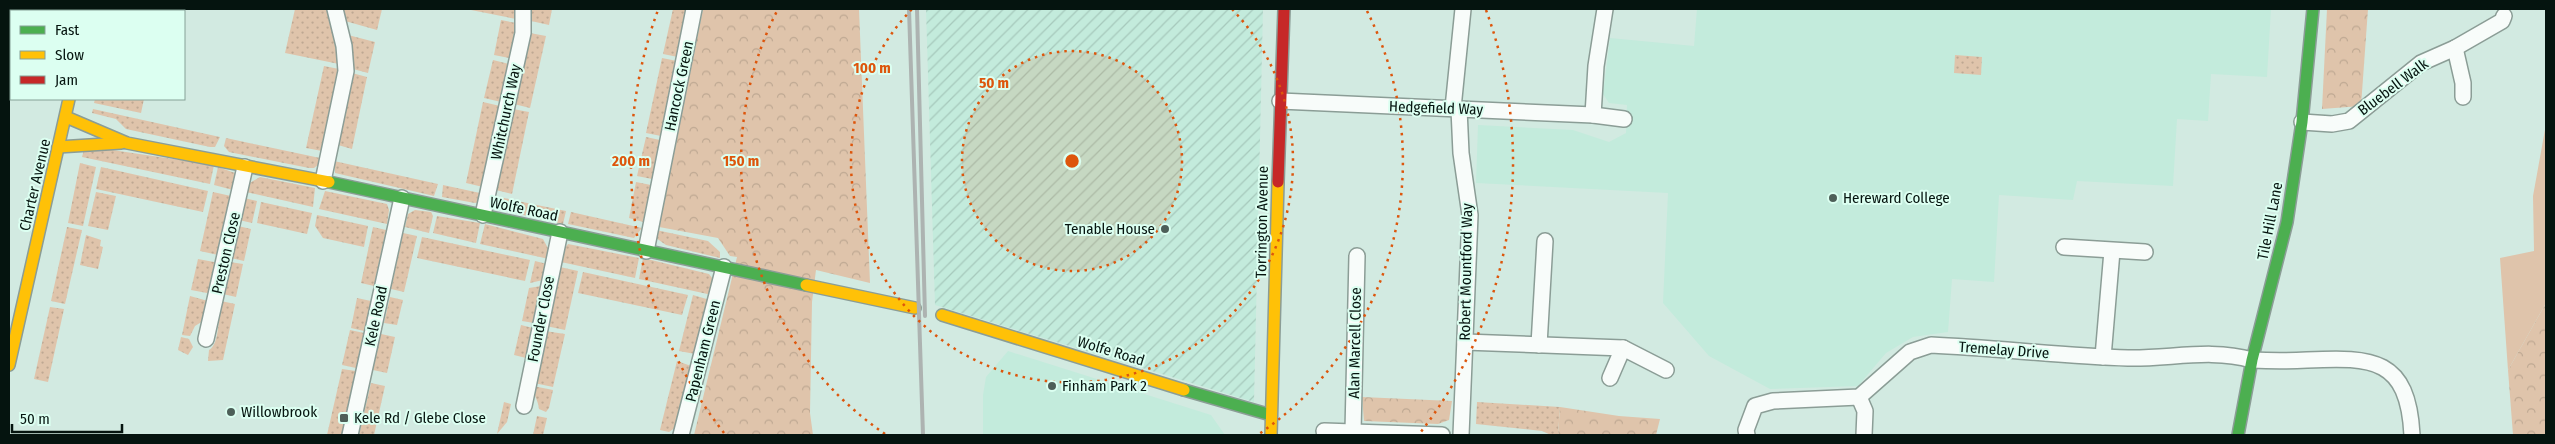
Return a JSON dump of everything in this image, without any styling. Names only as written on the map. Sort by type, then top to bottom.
[{"type":"street","points":[[322,181],[346,71],[344,46],[335,9]]},
{"type":"street","name":"Whitchurch Way","points":[[483,215],[523,33],[523,9]]},
{"type":"street","name":"Hancock Green","points":[[646,251],[694,9]]},
{"type":"street","name":"Torrington Avenue","points":[[1271,435],[1284,9]]},
{"type":"street","name":"Robert Mountford Way","points":[[1461,435],[1470,214],[1456,109],[1463,9]]},
{"type":"street","points":[[1593,115],[1596,66],[1605,9]]},
{"type":"street","name":"Tile Hill Lane","points":[[2238,435],[2252,360],[2287,222],[2302,122],[2314,9]]},
{"type":"street","name":"Bluebell Walk","points":[[2302,122],[2332,124],[2349,121],[2421,63],[2454,48],[2502,21],[2504,16]]},
{"type":"street","points":[[2454,48],[2463,83],[2463,97]]},
{"type":"street","name":"Charter Avenue","points":[[9,365],[69,100]]},
{"type":"street","name":"Hedgefield Way","points":[[1280,101],[1593,115],[1624,119]]},
{"type":"street","name":"Wolfe Road","points":[[66,117],[127,143],[322,181],[915,308]]},
{"type":"street","name":"Wolfe Road","points":[[58,147],[127,143]]},
{"type":"street","name":"Preston Close","points":[[206,339],[245,167]]},
{"type":"street","name":"Kele Road","points":[[350,435],[402,198]]},
{"type":"street","name":"Founder Close","points":[[524,406],[560,232]]},
{"type":"street","points":[[1539,345],[1546,241]]},
{"type":"street","points":[[2064,248],[2145,252]]},
{"type":"street","points":[[2103,357],[2112,251]]},
{"type":"street","name":"Alan Marcell Close","points":[[1353,431],[1357,256]]},
{"type":"street","name":"Papenham Green","points":[[682,435],[724,267]]},
{"type":"street","name":"Wolfe Road","points":[[942,315],[1271,415]]},
{"type":"street","points":[[1464,342],[1622,348],[1666,370]]},
{"type":"street","name":"Tremelay Drive","points":[[1859,397],[1910,352],[1932,345],[2103,357],[2158,358],[2204,353],[2236,355],[2252,360],[2290,361],[2352,358],[2376,364],[2394,376],[2406,395],[2412,435]]},
{"type":"street","points":[[1610,378],[1622,348]]},
{"type":"street","points":[[1747,435],[1746,430],[1754,406],[1773,401],[1859,397],[1865,411],[1864,435]]},
{"type":"street","points":[[1324,431],[1442,435]]},
{"type":"shaded area","points":[[926,9],[1263,9],[1254,402],[935,305]]},
{"type":"shaded area","name":"Hereward College","points":[[1697,9],[2271,9],[2267,77],[2211,74],[2208,121],[2177,119],[2173,186],[2077,181],[2073,200],[1999,195],[1994,282],[1952,279],[1948,332],[1913,337],[1886,353],[1858,386],[1770,389],[1709,356],[1663,303],[1668,193],[1476,183],[1478,125],[1573,130],[1609,142],[1626,133],[1627,105],[1609,103],[1603,94],[1610,38],[1694,46]]},
{"type":"shaded area","name":"Finham Park 2","points":[[1008,351],[1211,415],[1225,435],[983,435],[983,395],[986,377]]},
{"type":"green space","points":[[114,9],[163,9],[163,10]]},
{"type":"green space","points":[[295,9],[327,9],[339,64],[285,53]]},
{"type":"green space","points":[[342,9],[382,9],[377,30],[345,21]]},
{"type":"green space","points":[[466,9],[516,9],[516,19]]},
{"type":"green space","points":[[529,9],[552,9],[549,25],[531,21]]},
{"type":"green space","points":[[673,9],[686,9],[678,57],[663,54]]},
{"type":"green space","points":[[703,9],[859,9],[870,283],[816,270],[812,302],[810,413],[813,435],[694,435],[737,257],[730,256],[718,238],[659,227]]},
{"type":"green space","points":[[2327,9],[2368,9],[2361,106],[2322,109]]},
{"type":"green space","points":[[501,20],[516,23],[509,58],[494,55]]},
{"type":"green space","points":[[530,33],[546,36],[530,108],[514,104]]},
{"type":"green space","points":[[348,35],[375,42],[368,73],[353,69]]},
{"type":"green space","points":[[1955,55],[1982,57],[1981,75],[1954,73]]},
{"type":"green space","points":[[662,58],[677,61],[661,136],[646,133]]},
{"type":"green space","points":[[493,60],[509,64],[501,102],[484,98]]},
{"type":"green space","points":[[324,66],[339,69],[322,151],[306,148]]},
{"type":"green space","points":[[352,73],[367,77],[352,149],[338,145]]},
{"type":"green space","points":[[95,100],[144,100],[141,113],[94,103]]},
{"type":"green space","points":[[483,102],[500,106],[483,187],[466,183]]},
{"type":"green space","points":[[93,109],[220,137],[215,147],[210,147],[126,129],[116,119],[92,113]]},
{"type":"green space","points":[[513,109],[529,112],[512,194],[496,190]]},
{"type":"green space","points":[[2546,124],[2546,303],[2508,370],[2500,258],[2534,251],[2533,196]]},
{"type":"green space","points":[[646,137],[660,140],[652,179],[637,176]]},
{"type":"green space","points":[[226,138],[320,158],[318,165],[314,168],[309,168],[229,152],[224,146]]},
{"type":"green space","points":[[85,146],[214,165],[210,184],[82,157]]},
{"type":"green space","points":[[334,161],[438,184],[434,196],[335,173]]},
{"type":"green space","points":[[80,163],[96,167],[83,226],[68,223]]},
{"type":"green space","points":[[101,167],[208,191],[203,212],[96,189]]},
{"type":"green space","points":[[218,167],[235,173],[233,190],[214,185]]},
{"type":"green space","points":[[260,177],[315,188],[313,207],[246,192],[248,184]]},
{"type":"green space","points":[[636,182],[651,185],[643,222],[629,218]]},
{"type":"green space","points":[[443,185],[480,193],[479,202],[475,203],[442,197]]},
{"type":"green space","points":[[325,191],[387,204],[389,210],[387,224],[319,209]]},
{"type":"green space","points":[[96,192],[116,196],[108,230],[88,226]]},
{"type":"green space","points":[[213,192],[231,196],[218,255],[200,251]]},
{"type":"green space","points":[[494,196],[566,211],[563,224],[502,210],[495,204]]},
{"type":"green space","points":[[244,198],[257,201],[252,223],[239,220]]},
{"type":"green space","points":[[261,202],[312,213],[307,234],[257,223]]},
{"type":"green space","points":[[415,210],[431,212],[433,216],[429,233],[405,227],[408,214]]},
{"type":"green space","points":[[571,212],[642,228],[634,238],[568,224]]},
{"type":"green space","points":[[317,215],[368,226],[364,247],[323,238],[315,226]]},
{"type":"green space","points":[[437,216],[480,223],[476,243],[433,233]]},
{"type":"green space","points":[[485,224],[543,239],[549,250],[549,259],[480,244]]},
{"type":"green space","points":[[238,226],[251,229],[244,261],[231,258]]},
{"type":"green space","points":[[67,227],[82,230],[65,304],[51,301]]},
{"type":"green space","points":[[373,227],[386,230],[374,286],[361,283]]},
{"type":"green space","points":[[656,230],[708,241],[720,252],[720,258],[666,245],[656,238]]},
{"type":"green space","points":[[403,233],[417,236],[404,292],[391,289]]},
{"type":"green space","points":[[86,235],[101,240],[100,246],[103,247],[98,269],[80,265]]},
{"type":"green space","points":[[422,237],[530,260],[525,281],[417,258]]},
{"type":"green space","points":[[568,244],[639,258],[635,278],[561,262],[563,250]]},
{"type":"green space","points":[[643,258],[709,274],[713,279],[712,295],[639,279]]},
{"type":"green space","points":[[198,259],[214,262],[216,265],[211,291],[207,293],[191,290]]},
{"type":"green space","points":[[535,261],[547,264],[543,280],[530,283]]},
{"type":"green space","points":[[230,262],[243,264],[236,297],[223,294]]},
{"type":"green space","points":[[560,267],[578,271],[565,330],[546,326]]},
{"type":"green space","points":[[583,272],[688,295],[682,315],[578,293]]},
{"type":"green space","points":[[541,286],[534,323],[522,321],[529,288]]},
{"type":"green space","points":[[693,295],[710,300],[695,354],[679,351]]},
{"type":"green space","points":[[190,296],[208,301],[203,321],[195,326],[190,336],[182,335]]},
{"type":"green space","points":[[390,297],[403,300],[397,325],[384,323]]},
{"type":"green space","points":[[357,298],[371,301],[364,331],[351,328]]},
{"type":"green space","points":[[221,301],[235,304],[223,360],[208,361],[209,350],[213,347],[217,336]]},
{"type":"green space","points":[[2546,303],[2546,435],[2513,435],[2508,370]]},
{"type":"green space","points":[[50,307],[64,309],[48,382],[34,379]]},
{"type":"green space","points":[[521,325],[533,328],[526,358],[514,355]]},
{"type":"green space","points":[[350,330],[364,333],[356,368],[342,365]]},
{"type":"green space","points":[[545,331],[565,334],[553,387],[534,383]]},
{"type":"green space","points":[[381,334],[395,337],[387,373],[373,370]]},
{"type":"green space","points":[[181,337],[189,339],[193,347],[188,355],[178,350]]},
{"type":"green space","points":[[677,361],[694,367],[679,425],[669,432],[660,430]]},
{"type":"green space","points":[[342,369],[356,371],[342,435],[327,435]]},
{"type":"green space","points":[[371,383],[385,386],[374,435],[359,435]]},
{"type":"green space","points":[[533,386],[553,390],[549,408],[546,412],[539,409]]},
{"type":"green space","points":[[1362,397],[1452,401],[1449,420],[1438,424],[1364,421]]},
{"type":"green space","points":[[504,402],[511,404],[507,422],[497,434]]},
{"type":"green space","points":[[1477,402],[1560,407],[1558,435],[1551,435],[1542,431],[1476,424]]},
{"type":"green space","points":[[1560,407],[1619,416],[1660,419],[1656,435],[1558,435]]},
{"type":"green space","points":[[537,416],[547,418],[543,435],[533,435]]},
{"type":"railway","points":[[909,9],[923,435]]},
{"type":"railway","points":[[917,9],[925,316]]},
{"type":"traffic: fast","points":[[2238,435],[2252,360],[2287,222],[2302,122],[2313,9]]},
{"type":"traffic: fast","points":[[329,182],[806,285]]},
{"type":"traffic: fast","points":[[1184,390],[1271,415]]},
{"type":"traffic: slow","points":[[9,365],[69,100]]},
{"type":"traffic: slow","points":[[66,117],[127,143],[329,182]]},
{"type":"traffic: slow","points":[[58,147],[121,143]]},
{"type":"traffic: slow","points":[[1271,435],[1278,182]]},
{"type":"traffic: slow","points":[[806,285],[915,308]]},
{"type":"traffic: slow","points":[[942,315],[1184,390]]},
{"type":"traffic: jam","points":[[1278,182],[1284,9]]},
{"type":"place","name":"Hereward College","points":[[1833,198]]},
{"type":"place","name":"Tenable House","points":[[1165,229]]},
{"type":"place","name":"Finham Park 2","points":[[1052,386]]},
{"type":"place","name":"Willowbrook","points":[[231,412]]},
{"type":"place","name":"Kele Rd / Glebe Close","points":[[344,418]]}]
